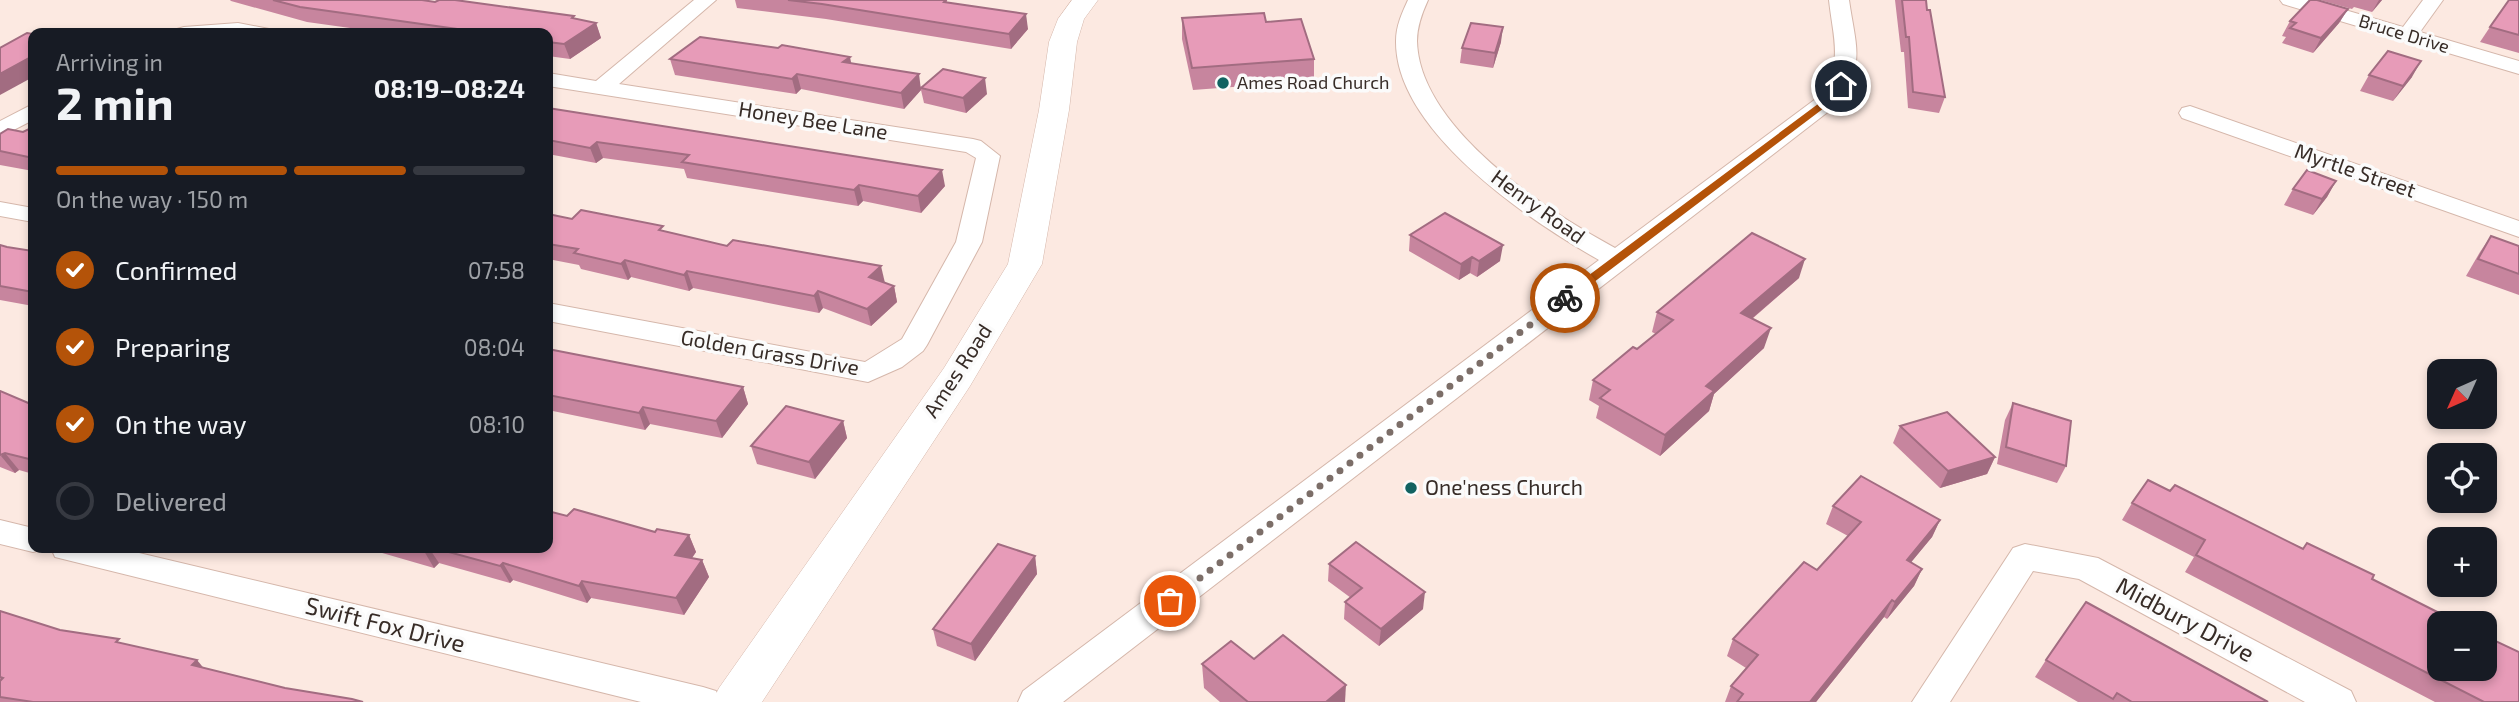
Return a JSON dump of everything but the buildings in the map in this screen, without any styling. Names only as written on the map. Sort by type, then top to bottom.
[{"type":"street","points":[[600,89],[706,0]]},
{"type":"street","name":"Ames Road","points":[[736,702],[957,377],[1025,264],[1054,110],[1063,42],[1071,19],[1085,0]]},
{"type":"street","name":"Henry Road","points":[[1418,0],[1408,32],[1407,47],[1427,100],[1448,131],[1509,192],[1574,237],[1615,258]]},
{"type":"street","points":[[1036,702],[1293,509],[1615,258],[1825,103],[1841,86],[1847,56],[1839,0]]},
{"type":"street","name":"Bruce Drive","points":[[2290,0],[2519,68]]},
{"type":"street","points":[[2407,35],[2433,0]]},
{"type":"street","name":"Honey Bee Lane","points":[[553,81],[973,146],[988,156],[969,242]]},
{"type":"street","name":"Myrtle Street","points":[[2190,113],[2519,229]]},
{"type":"street","points":[[0,130],[28,114]]},
{"type":"street","points":[[0,209],[28,214]]},
{"type":"street","name":"Golden Grass Drive","points":[[553,313],[867,372],[892,360],[913,345],[969,242]]},
{"type":"street","points":[[0,531],[28,539]]},
{"type":"street","name":"Swift Fox Drive","points":[[88,553],[703,702]]},
{"type":"street","name":"Midbury Drive","points":[[1930,702],[2025,557],[2086,567],[2338,702]]},
{"type":"way so far","points":[[1170,601],[1565,298]]},
{"type":"place","name":"Ames Road Church","points":[[1223,83]]},
{"type":"place","name":"One'ness Church","points":[[1411,488]]},
{"type":"route","points":[[1565,298],[1825,103],[1841,86]]}]
